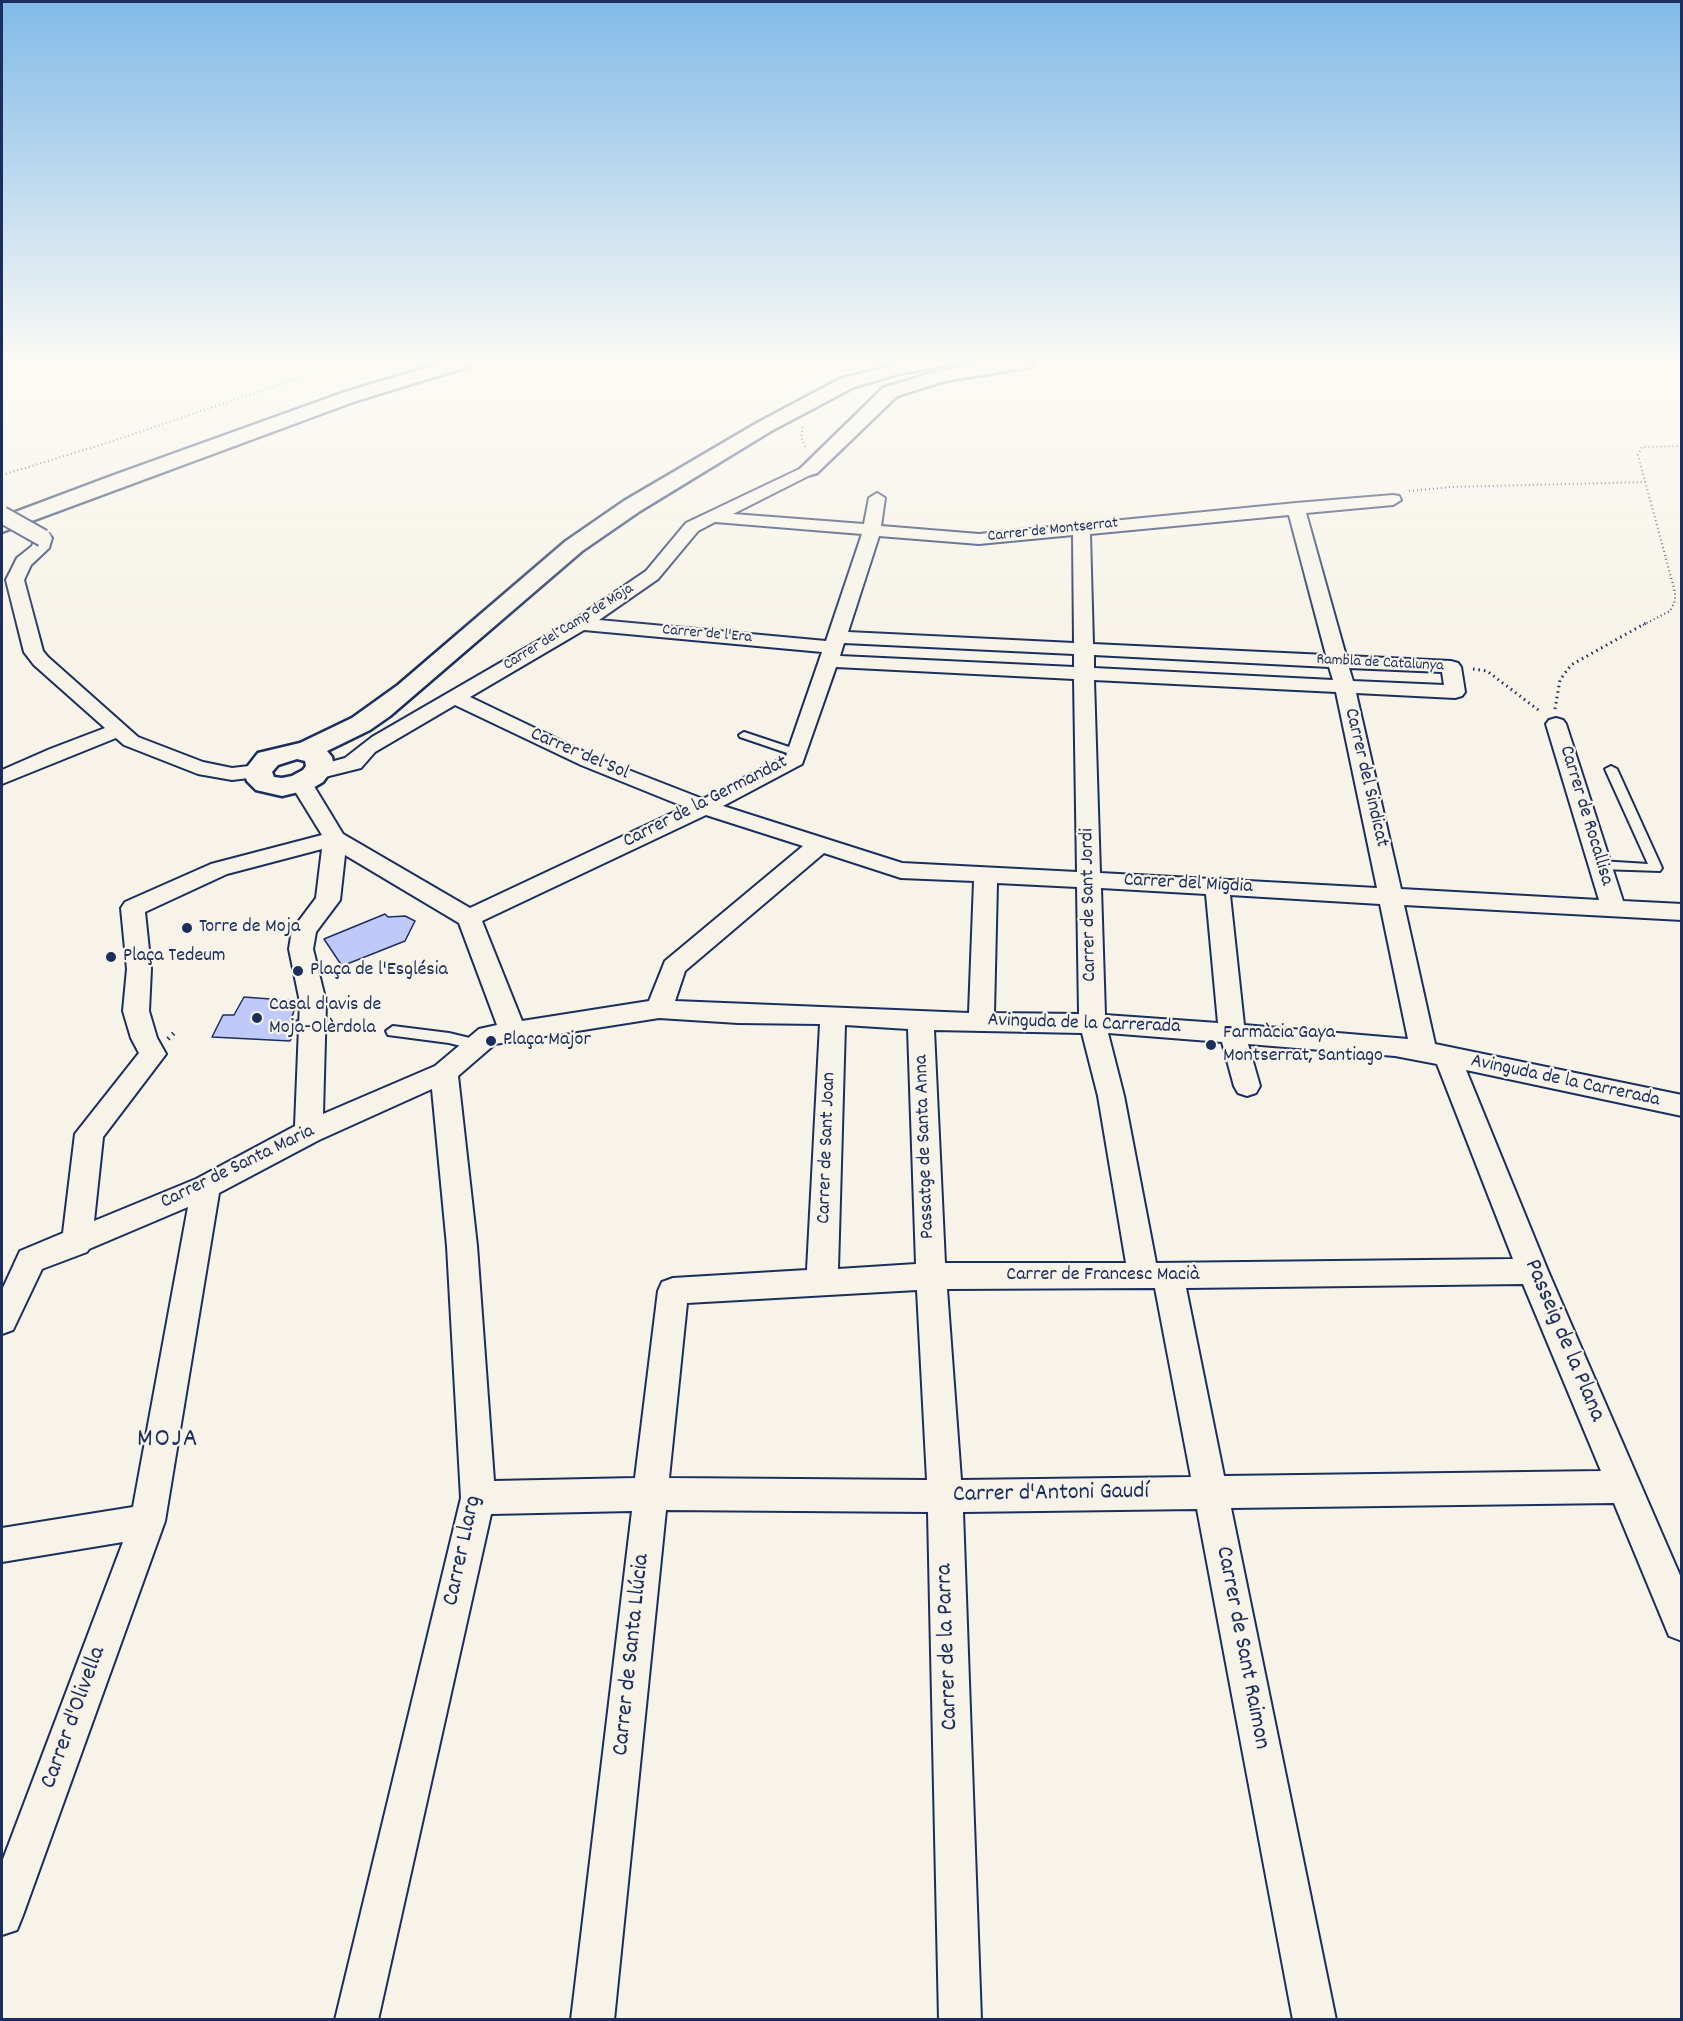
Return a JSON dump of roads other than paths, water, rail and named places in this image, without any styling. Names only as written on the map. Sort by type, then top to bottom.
[{"type":"main road","points":[[107,464],[129,456]]},
{"type":"main road","points":[[2,525],[184,456]]},
{"type":"main road","points":[[258,771],[258,776],[266,784],[282,787],[390,703],[574,546],[632,506],[715,456]]},
{"type":"main road","points":[[810,469],[823,456]]},
{"type":"street","name":"Carrer del Camp de Moja","points":[[308,769],[353,763],[379,741],[581,624],[652,575],[693,527],[810,469]]},
{"type":"street","name":"Carrer de la Germandat","points":[[469,918],[704,807],[795,760],[872,531],[877,498]]},
{"type":"street","name":"Carrer de Montserrat","points":[[713,517],[979,539],[1393,500]]},
{"type":"street","points":[[4,506],[43,538],[40,548],[23,562],[15,580],[34,652],[48,669],[130,741],[198,768],[232,774],[258,771]]},
{"type":"street","name":"Carrer del Sindicat","points":[[1296,508],[1344,687],[1391,896],[1436,1054]]},
{"type":"street","name":"Carrer de Sant Jordi","points":[[1082,528],[1092,1023],[1155,1276]]},
{"type":"street","name":"Carrer de l'Era","points":[[581,624],[832,648]]},
{"type":"street","name":"Rambla de Catalunya","points":[[832,648],[1084,649],[1451,667],[1455,692],[1085,674],[832,648]]},
{"type":"street","name":"Carrer del Sol","points":[[456,698],[588,760],[704,807]]},
{"type":"street","name":"Carrer de Rocallisa","points":[[1556,724],[1613,908]]},
{"type":"street","points":[[2,778],[57,753],[119,730]]},
{"type":"street","points":[[319,810],[331,789],[353,763]]},
{"type":"street","points":[[308,769],[319,810],[335,839],[469,918],[513,1032]]},
{"type":"street","name":"Carrer del Migdia","points":[[704,807],[901,870],[1682,912]]},
{"type":"street","points":[[77,1243],[88,1134],[153,1054],[144,1038],[136,1011],[139,969],[133,908],[219,869],[335,839]]},
{"type":"street","points":[[309,1132],[313,1002],[301,949],[304,930],[328,900],[335,839]]},
{"type":"street","points":[[444,1072],[488,1036],[659,1009],[674,967],[820,844]]},
{"type":"street","points":[[981,1022],[986,874]]},
{"type":"street","points":[[1217,887],[1232,1032],[1247,1086]]},
{"type":"street","name":"Avinguda de la Carrerada","points":[[659,1009],[738,1014],[834,1015],[981,1022],[1092,1023],[1232,1032],[1436,1054],[1682,1106]]},
{"type":"street","name":"Carrer de Sant Joan","points":[[822,1282],[834,1015]]},
{"type":"street","name":"Passatge de Santa Anna","points":[[921,1019],[931,1275]]},
{"type":"street","name":"Passeig de la Plana","points":[[1436,1054],[1533,1271],[1682,1623]]},
{"type":"street","name":"Carrer de Santa Maria","points":[[2,1321],[31,1260],[77,1243],[206,1187],[309,1132],[444,1072]]},
{"type":"street","name":"Carrer Llarg","points":[[356,2019],[478,1498],[462,1245],[444,1072]]},
{"type":"street","name":"Carrer d'Olivella","points":[[2,1916],[147,1521],[206,1187]]},
{"type":"street","name":"Carrer de Francesc Macià","points":[[673,1291],[931,1275],[1155,1276],[1533,1271]]},
{"type":"street","name":"Carrer de la Parra","points":[[931,1275],[945,1496],[960,2019]]},
{"type":"street","name":"Carrer de Sant Raimon","points":[[1155,1276],[1210,1493],[1315,2019]]},
{"type":"street","name":"Carrer de Santa Llúcia","points":[[592,2019],[673,1291]]},
{"type":"street","name":"Carrer d'Antoni Gaudí","points":[[478,1498],[651,1494],[945,1496],[1624,1487]]},
{"type":"street","points":[[2,1545],[147,1521]]},
{"type":"lane","points":[[744,735],[797,753]]},
{"type":"lane","points":[[1600,865],[1656,868],[1611,769]]},
{"type":"lane","points":[[393,1031],[449,1038],[477,1045]]},
{"type":"place","name":"Torre de Moja","points":[[187,928]]},
{"type":"place","name":"Plaça Tedeum","points":[[111,957]]},
{"type":"place","name":"Plaça de l'Església","points":[[298,971]]},
{"type":"place","name":"Casal d'avis de Moja-Olèrdola","points":[[257,1018]]},
{"type":"place","name":"Plaça Major","points":[[491,1041]]},
{"type":"place","name":"Farmàcia Gaya Montserrat, Santiago","points":[[1211,1045]]},
{"type":"district","name":"MOJA","points":[[168,1441]]}]
